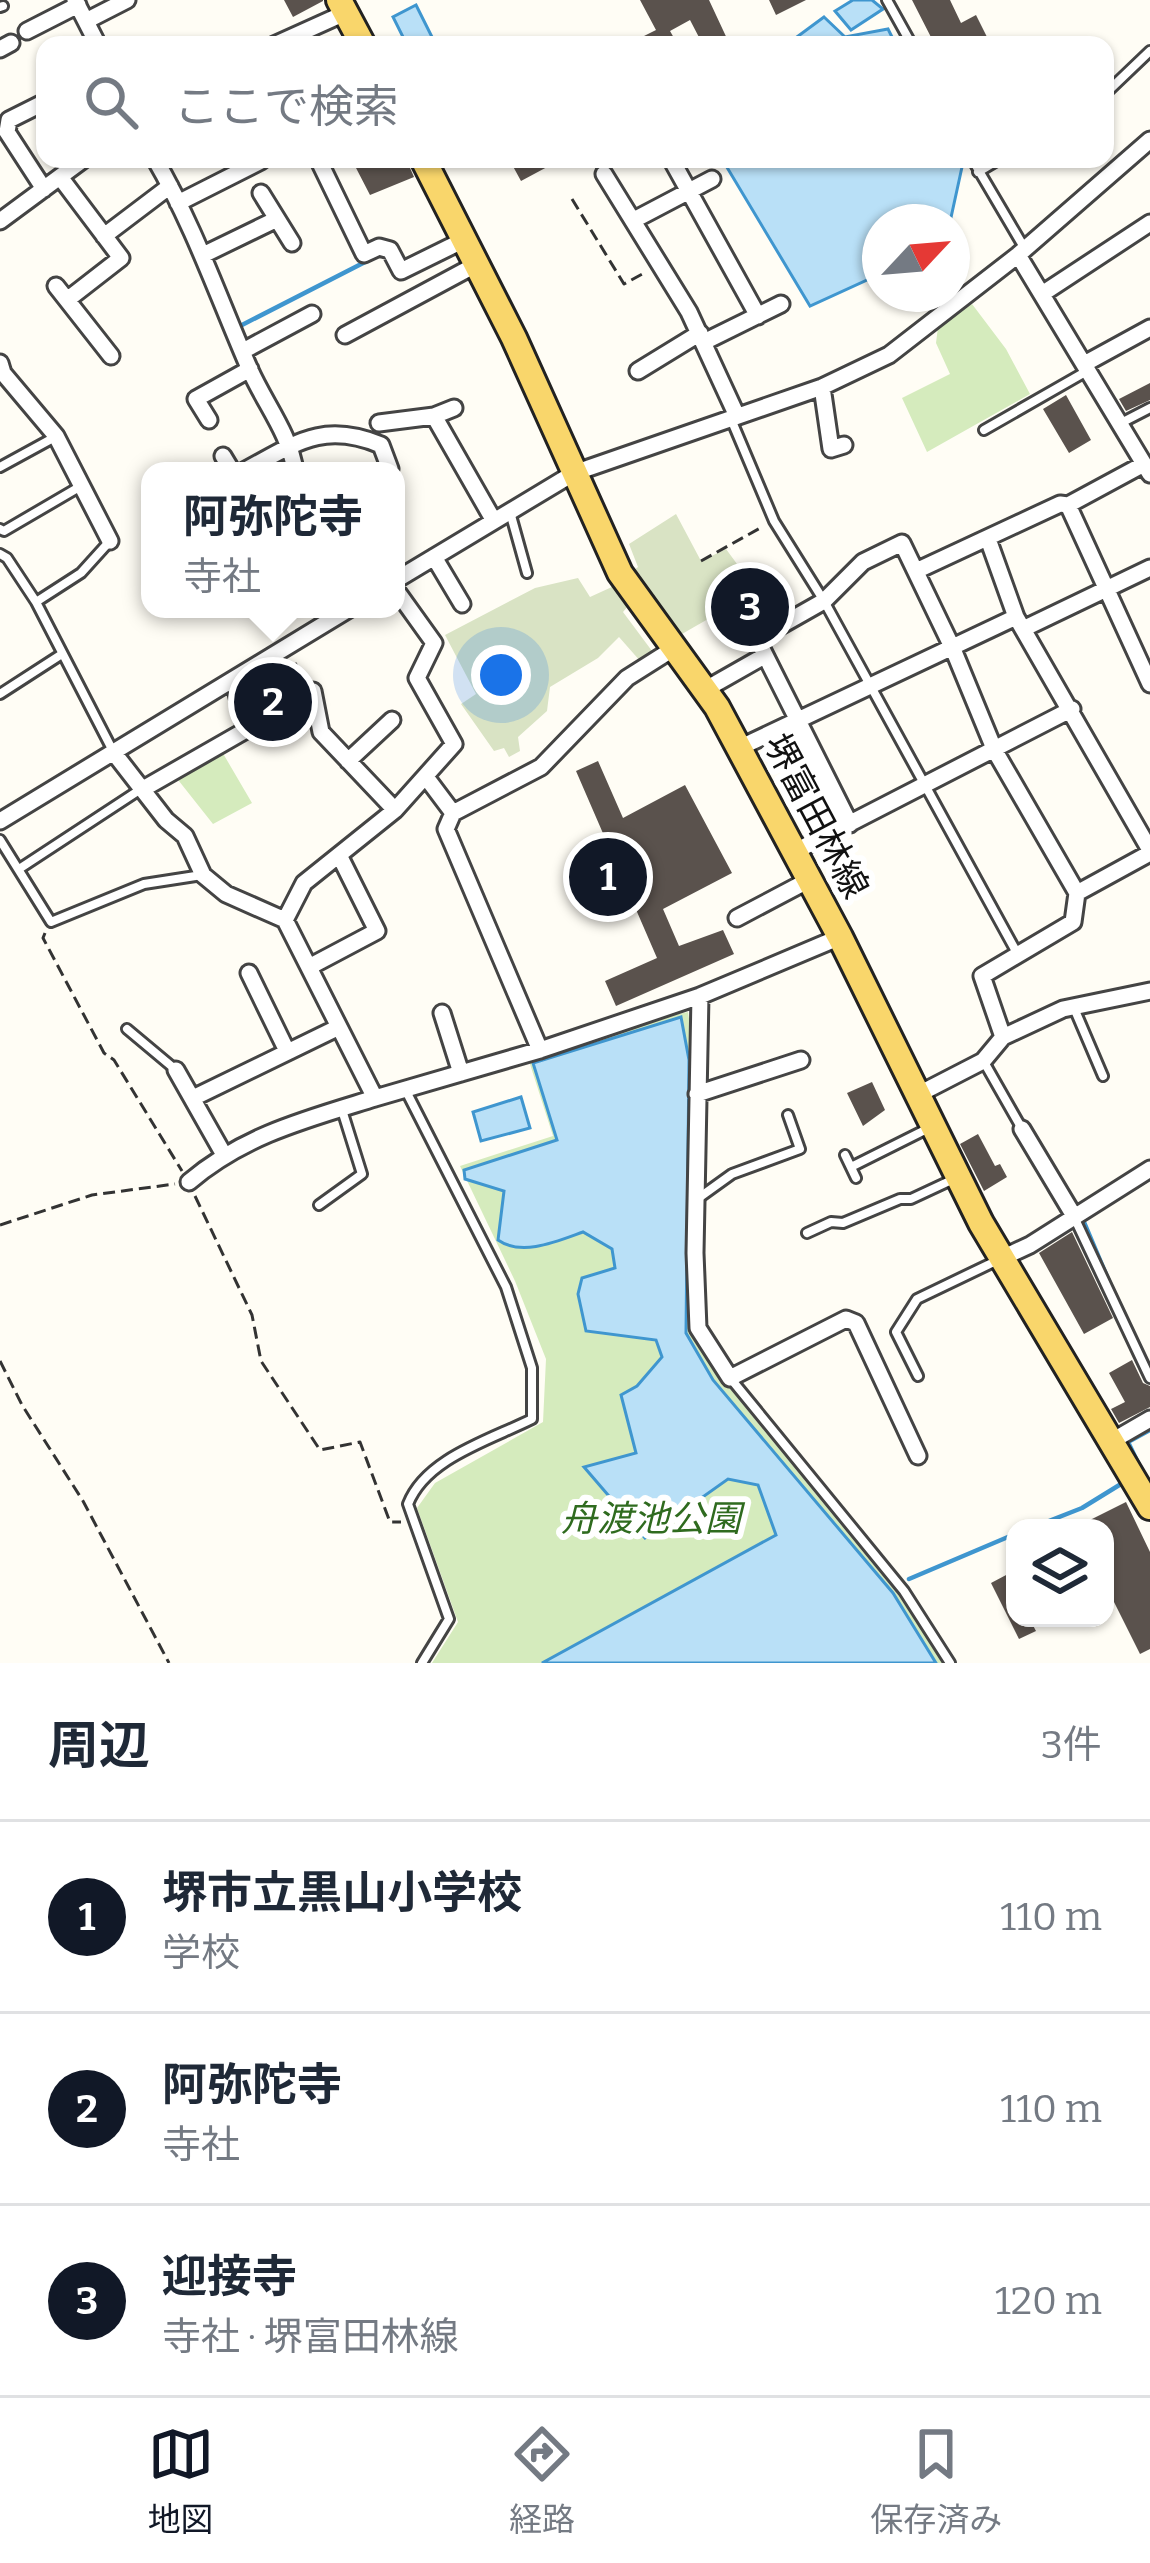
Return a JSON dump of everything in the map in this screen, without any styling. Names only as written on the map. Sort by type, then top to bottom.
[{"type":"main road","points":[[342,6],[358,36]]},
{"type":"main road","name":"堺富田林線","points":[[428,168],[479,263],[620,573],[706,688],[839,937],[958,1178],[1150,1507]]},
{"type":"street","points":[[27,31],[80,9],[127,0]]},
{"type":"street","points":[[290,36],[342,6]]},
{"type":"street","points":[[80,9],[94,36]]},
{"type":"street","points":[[36,106],[9,120],[7,132],[44,189]]},
{"type":"street","points":[[405,575],[574,473],[822,388],[889,355],[1022,252],[1150,140]]},
{"type":"street","points":[[0,221],[72,168]]},
{"type":"street","points":[[160,168],[293,462]]},
{"type":"street","points":[[104,236],[174,195],[243,168]]},
{"type":"street","points":[[322,168],[364,254],[379,247],[390,250],[401,271],[466,239]]},
{"type":"street","points":[[676,168],[758,316]]},
{"type":"street","points":[[604,174],[662,263],[702,338],[734,418]]},
{"type":"street","points":[[60,177],[121,258],[62,293],[111,356]]},
{"type":"street","points":[[634,220],[712,179]]},
{"type":"street","points":[[261,193],[292,243]]},
{"type":"street","points":[[203,255],[274,220]]},
{"type":"street","points":[[1042,294],[1150,223]]},
{"type":"street","points":[[916,571],[1148,469],[1042,294],[1022,252]]},
{"type":"street","points":[[344,334],[479,263]]},
{"type":"street","points":[[638,371],[781,304]]},
{"type":"street","points":[[243,351],[312,314]]},
{"type":"street","points":[[1088,366],[1150,328]]},
{"type":"street","points":[[0,363],[3,374],[56,436],[110,541]]},
{"type":"street","points":[[208,420],[196,399],[250,369]]},
{"type":"street","points":[[822,388],[831,449],[844,445]]},
{"type":"street","points":[[379,423],[434,416],[454,408]]},
{"type":"street","points":[[434,416],[494,521]]},
{"type":"street","points":[[260,462],[289,446],[349,432],[381,446],[387,462]]},
{"type":"street","points":[[1068,505],[1150,684]]},
{"type":"street","points":[[988,539],[1019,623],[1150,852],[1077,893]]},
{"type":"street","points":[[850,824],[757,639],[824,601],[863,562],[902,543],[953,649],[994,751],[1077,893],[1073,922],[982,976],[1003,1037]]},
{"type":"street","points":[[434,557],[462,604]]},
{"type":"street","points":[[739,748],[953,649],[1150,568]]},
{"type":"street","points":[[285,920],[304,883],[395,810],[454,744],[417,678],[434,643],[405,603]]},
{"type":"street","points":[[0,821],[334,618]]},
{"type":"street","points":[[540,1050],[446,829],[453,813],[541,767],[627,678],[676,647]]},
{"type":"street","points":[[706,688],[764,656]]},
{"type":"street","points":[[142,789],[246,730],[234,681]]},
{"type":"street","points":[[314,691],[321,732],[395,810]]},
{"type":"street","points":[[794,852],[1072,709]]},
{"type":"street","points":[[349,760],[392,720]]},
{"type":"street","points":[[114,753],[166,820],[185,836],[203,875],[226,894],[285,920],[375,1098]]},
{"type":"street","points":[[426,777],[453,813]]},
{"type":"street","points":[[309,967],[377,931],[338,856]]},
{"type":"street","points":[[737,918],[764,910],[809,880]]},
{"type":"street","points":[[189,1182],[223,1154],[341,1108],[540,1050],[700,996],[839,937]]},
{"type":"street","points":[[249,973],[287,1051]]},
{"type":"street","points":[[917,1095],[983,1061],[1003,1037],[1073,1007],[1149,993]]},
{"type":"street","points":[[700,996],[698,1328],[730,1378],[846,1319],[856,1323],[918,1456]]},
{"type":"street","points":[[442,1013],[461,1073]]},
{"type":"street","points":[[193,1098],[339,1027]]},
{"type":"street","points":[[697,1094],[801,1060]]},
{"type":"street","points":[[176,1070],[223,1154]]},
{"type":"street","points":[[1022,1129],[1074,1216]]},
{"type":"street","points":[[1002,1258],[1150,1169]]},
{"type":"street","points":[[1112,1441],[1150,1419]]},
{"type":"lane","points":[[887,0],[907,36]]},
{"type":"lane","points":[[1114,85],[1150,51]]},
{"type":"lane","points":[[976,168],[1022,252]]},
{"type":"lane","points":[[978,172],[985,168]]},
{"type":"lane","points":[[984,430],[1088,366]]},
{"type":"lane","points":[[1121,423],[1150,408]]},
{"type":"lane","points":[[734,418],[772,518],[872,686],[1017,954]]},
{"type":"lane","points":[[0,467],[56,436]]},
{"type":"lane","points":[[0,529],[4,531],[81,486]]},
{"type":"lane","points":[[510,511],[527,573]]},
{"type":"lane","points":[[36,602],[81,573],[110,541]]},
{"type":"lane","points":[[0,554],[8,558],[36,602],[114,753]]},
{"type":"lane","points":[[0,694],[62,654]]},
{"type":"lane","points":[[19,868],[142,789]]},
{"type":"lane","points":[[0,840],[51,922],[144,884],[203,875]]},
{"type":"lane","points":[[1073,1007],[1103,1076]]},
{"type":"lane","points":[[127,1029],[176,1070]]},
{"type":"lane","points":[[983,1061],[1022,1129]]},
{"type":"lane","points":[[406,1090],[506,1287],[532,1368],[532,1419],[417,1482],[408,1504],[449,1619],[422,1663]]},
{"type":"lane","points":[[320,1204],[362,1174],[341,1108]]},
{"type":"lane","points":[[696,1200],[732,1174],[800,1149],[788,1115]]},
{"type":"lane","points":[[792,1127],[806,1122]]},
{"type":"lane","points":[[851,1167],[932,1127]]},
{"type":"lane","points":[[845,1155],[856,1178]]},
{"type":"lane","points":[[807,1233],[900,1198],[911,1199],[958,1178]]},
{"type":"lane","points":[[1074,1216],[1150,1378]]},
{"type":"lane","points":[[918,1376],[896,1332],[917,1299],[1002,1258]]},
{"type":"lane","points":[[730,1378],[904,1591],[950,1663]]},
{"type":"path","points":[[572,200],[624,284],[662,263]]},
{"type":"path","points":[[701,561],[749,538],[772,518]]},
{"type":"path","points":[[261,618],[314,691]]},
{"type":"path","points":[[51,922],[43,938],[104,1053],[114,1060],[152,1117],[189,1182],[252,1316],[261,1360],[320,1450],[360,1442],[390,1522],[415,1522]]},
{"type":"path","points":[[0,1225],[92,1195],[189,1182]]},
{"type":"path","points":[[0,1361],[83,1501],[169,1663]]},
{"type":"green space","points":[[970,305],[1006,349],[1030,394],[927,452],[902,398],[950,374],[936,343],[938,327],[960,312],[970,312]]},
{"type":"green space","points":[[676,514],[701,561],[726,549],[751,583],[715,615],[682,634],[649,598],[633,571],[638,567],[629,544]]},
{"type":"green space","points":[[578,578],[590,597],[614,586],[628,606],[623,612],[652,651],[641,662],[619,637],[598,658],[550,687],[547,711],[518,737],[520,751],[509,757],[504,748],[494,751],[461,704],[476,694],[445,635],[535,588]]},
{"type":"green space","points":[[221,750],[252,803],[213,824],[175,776]]},
{"type":"green space","name":"舟渡池公園","points":[[688,1012],[694,1337],[731,1390],[899,1596],[943,1663],[432,1663],[458,1622],[417,1508],[435,1483],[543,1422],[546,1359],[460,1166],[553,1136],[529,1061],[640,1022]]},
{"type":"water","points":[[853,0],[872,0],[883,9],[851,30],[835,11]]},
{"type":"water","points":[[416,5],[432,36],[402,36],[393,17]]},
{"type":"water","points":[[824,17],[844,36],[798,36]]},
{"type":"water","points":[[888,29],[892,36],[850,36]]},
{"type":"water","points":[[727,168],[962,168],[954,204],[862,204],[862,282],[810,306]]},
{"type":"water","points":[[681,1017],[689,1060],[686,1333],[713,1380],[893,1593],[936,1663],[542,1663],[776,1535],[758,1485],[728,1479],[645,1538],[584,1467],[636,1453],[621,1395],[637,1386],[662,1357],[656,1340],[586,1331],[578,1294],[582,1278],[615,1268],[612,1249],[583,1232],[540,1246],[508,1245],[498,1240],[504,1191],[465,1179],[464,1170],[557,1140],[533,1063]]},
{"type":"water","points":[[521,1097],[530,1128],[481,1141],[473,1112]]},
{"type":"building","points":[[284,0],[323,0],[323,1],[293,17]]},
{"type":"building","points":[[640,0],[709,0],[726,36],[698,36],[690,20],[670,31],[673,36],[644,36],[656,30]]},
{"type":"building","points":[[769,0],[806,0],[776,15]]},
{"type":"building","points":[[912,0],[950,0],[961,23],[976,15],[986,36],[930,36]]},
{"type":"building","points":[[356,168],[410,168],[414,177],[370,195]]},
{"type":"building","points":[[514,168],[545,168],[521,181]]},
{"type":"building","points":[[1150,383],[1150,400],[1126,411],[1119,399]]},
{"type":"building","points":[[1066,395],[1091,440],[1069,453],[1043,409]]},
{"type":"building","points":[[598,761],[623,818],[685,785],[732,873],[663,909],[679,946],[723,930],[734,954],[616,1006],[605,981],[657,958],[576,771]]},
{"type":"building","points":[[872,1082],[885,1110],[863,1126],[847,1093]]},
{"type":"building","points":[[978,1134],[995,1166],[1000,1164],[1007,1177],[984,1191],[960,1144]]},
{"type":"building","points":[[1072,1232],[1113,1318],[1084,1334],[1039,1253]]},
{"type":"building","points":[[1132,1360],[1143,1383],[1150,1386],[1150,1407],[1119,1423],[1111,1409],[1125,1402],[1109,1373]]},
{"type":"building","points":[[1126,1502],[1150,1552],[1150,1649],[1140,1654],[1114,1602],[1114,1519],[1092,1519]]},
{"type":"building","points":[[1006,1575],[1006,1613],[991,1583]]},
{"type":"building","points":[[1013,1627],[1034,1627],[1036,1631],[1019,1639]]},
{"type":"waterway","points":[[242,325],[369,260]]},
{"type":"waterway","points":[[1138,1186],[1150,1178]]},
{"type":"waterway","points":[[1083,1220],[1111,1286]]},
{"type":"waterway","points":[[1142,1471],[1128,1442],[1150,1430]]},
{"type":"waterway","points":[[1054,1519],[1121,1484]]},
{"type":"waterway","points":[[909,1579],[1006,1538]]},
{"type":"place","name":"迎接寺","points":[[750,607]]},
{"type":"place","name":"阿弥陀寺","points":[[273,702]]},
{"type":"place","name":"堺市立黒山小学校","points":[[608,877]]}]
